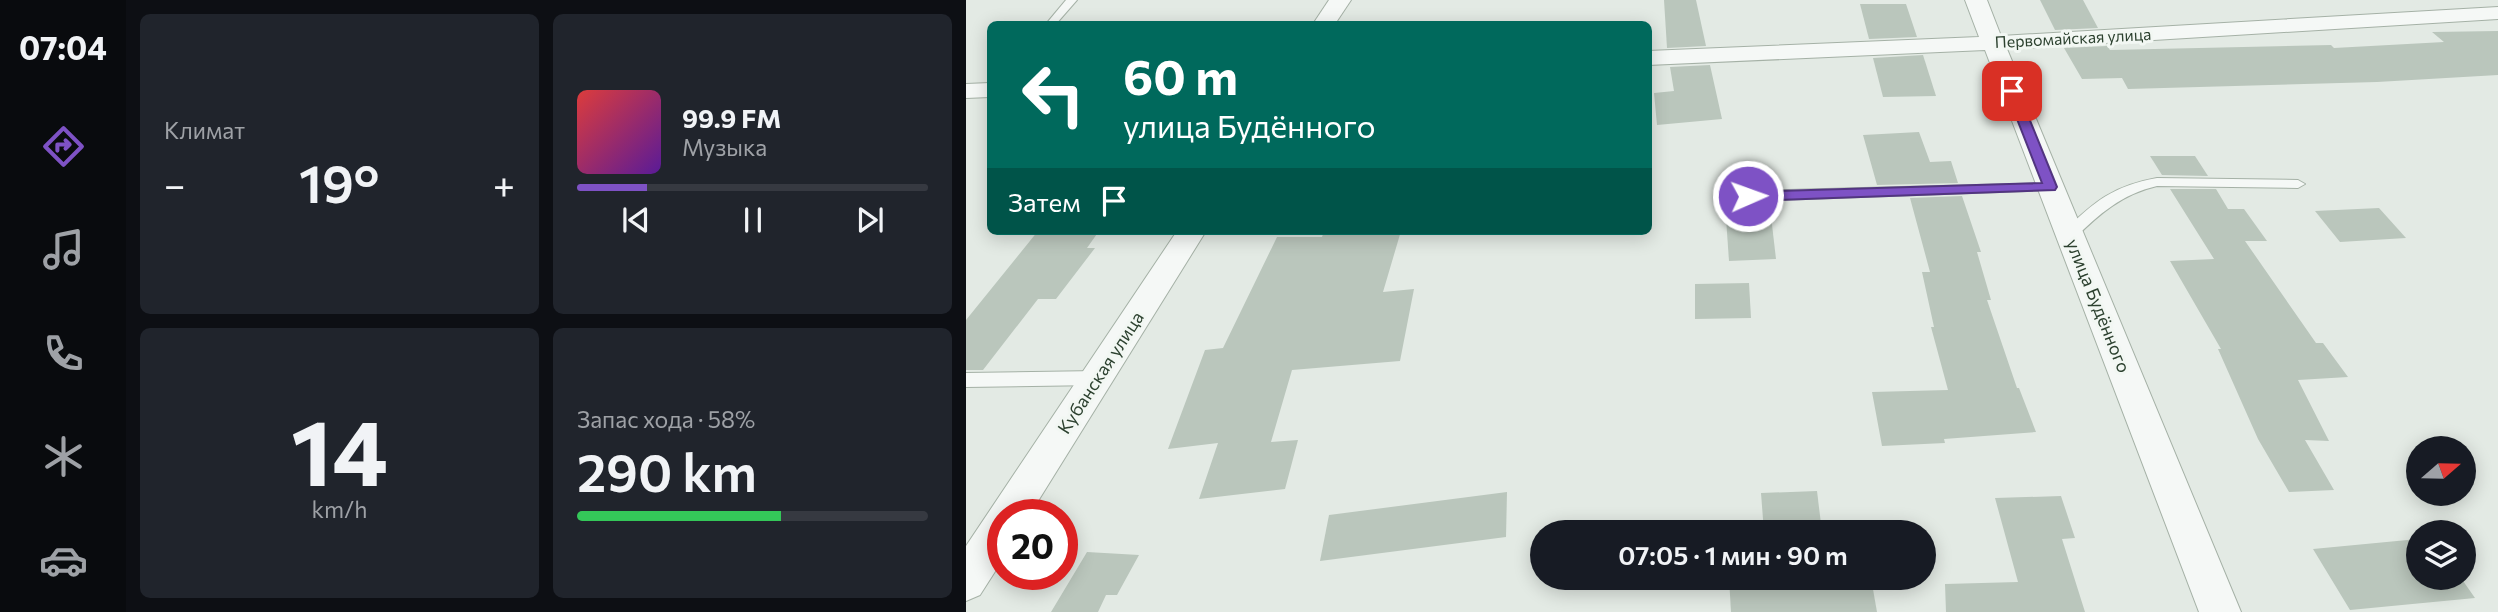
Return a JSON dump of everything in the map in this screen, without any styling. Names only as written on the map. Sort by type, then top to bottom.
[{"type":"street","points":[[1326,21],[1340,0]]},
{"type":"street","name":"улица Будённого","points":[[1976,0],[2220,612]]},
{"type":"street","name":"Первомайская улица","points":[[1652,58],[1993,43],[2498,13]]},
{"type":"street","points":[[966,91],[987,90]]},
{"type":"street","name":"Кубанская улица","points":[[1019,499],[1189,235]]},
{"type":"street","points":[[966,581],[987,549]]},
{"type":"lane","points":[[1054,21],[1072,0]]},
{"type":"lane","points":[[2070,235],[2098,207],[2132,187],[2157,182],[2298,184]]},
{"type":"lane","points":[[1748,196],[2050,187]]},
{"type":"lane","points":[[966,380],[1098,378]]},
{"type":"building","points":[[1664,0],[1696,0],[1706,46],[1667,48]]},
{"type":"building","points":[[2040,0],[2083,0],[2098,28],[2055,30]]},
{"type":"building","points":[[1860,4],[1906,4],[1917,37],[1869,39]]},
{"type":"building","points":[[2498,31],[2498,75],[2377,82],[2128,89],[2122,78],[2082,79],[2064,48],[2107,46],[2110,50],[2331,45],[2334,48],[2444,42],[2432,32]]},
{"type":"building","points":[[1923,55],[1936,96],[1883,97],[1873,58]]},
{"type":"building","points":[[1710,65],[1722,119],[1657,125],[1654,93],[1674,91],[1670,67]]},
{"type":"building","points":[[1919,132],[1930,162],[1951,161],[1958,183],[1877,185],[1863,135]]},
{"type":"building","points":[[2150,156],[2195,156],[2208,176],[2162,175]]},
{"type":"building","points":[[2170,189],[2216,189],[2228,209],[2244,209],[2267,241],[2245,241],[2316,343],[2323,343],[2348,377],[2298,380],[2329,441],[2305,440],[2334,490],[2289,492],[2258,439],[2218,349],[2221,349],[2170,261],[2214,259]]},
{"type":"building","points":[[1962,196],[1981,252],[1977,252],[1991,300],[1987,300],[2017,388],[2036,432],[1944,439],[1945,443],[1882,446],[1872,392],[1948,390],[1931,327],[1934,327],[1922,272],[1930,272],[1910,198]]},
{"type":"building","points":[[2379,208],[2406,238],[2340,242],[2315,211]]},
{"type":"building","points":[[1771,216],[1776,259],[1729,261],[1726,218]]},
{"type":"building","points":[[1035,235],[1096,235],[1087,248],[1095,248],[1056,299],[1038,299],[983,370],[966,370],[966,320]]},
{"type":"building","points":[[1400,235],[1383,292],[1414,289],[1400,361],[1292,370],[1271,442],[1298,440],[1285,489],[1199,499],[1218,443],[1168,449],[1205,350],[1223,348],[1277,237]]},
{"type":"building","points":[[1749,283],[1751,318],[1695,319],[1695,284]]},
{"type":"building","points":[[1817,491],[1821,520],[1763,520],[1761,493]]},
{"type":"building","points":[[1507,492],[1506,537],[1320,561],[1329,515]]},
{"type":"building","points":[[2061,496],[2075,538],[2062,539],[2085,612],[1946,612],[1945,584],[2018,582],[1995,498]]},
{"type":"building","points":[[2406,540],[2406,590],[2469,590],[2475,598],[2350,610],[2313,549]]},
{"type":"building","points":[[1087,552],[1139,555],[1117,595],[1106,595],[1098,612],[1051,612],[1064,590],[1078,590],[1078,567]]},
{"type":"building","points":[[1730,590],[1873,590],[1877,612],[1731,612]]},
{"type":"route","points":[[1748,196],[2050,187],[2012,91]]}]
